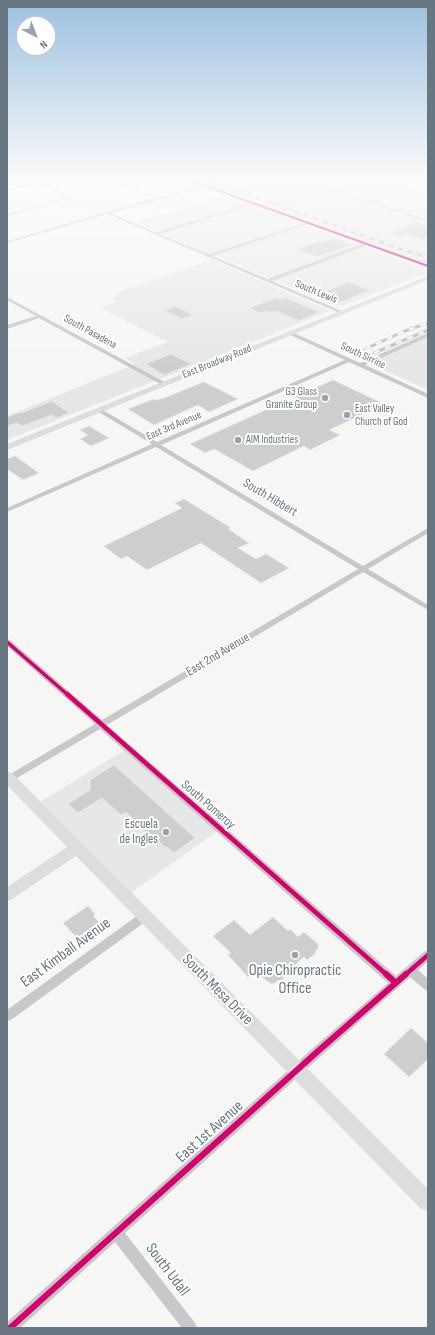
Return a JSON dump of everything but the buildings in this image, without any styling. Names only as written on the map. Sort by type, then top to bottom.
[{"type":"main road","points":[[358,241],[428,266]]},
{"type":"main road","name":"East Broadway Road","points":[[7,447],[428,278]]},
{"type":"main road","name":"South Mesa Drive","points":[[8,778],[428,1202]]},
{"type":"main road","points":[[7,895],[77,848]]},
{"type":"street","name":"South Lewis","points":[[173,241],[342,312]]},
{"type":"street","points":[[209,256],[253,241]]},
{"type":"street","points":[[267,281],[366,244]]},
{"type":"street","name":"South Pasadena","points":[[7,298],[164,384]]},
{"type":"street","points":[[7,327],[40,316]]},
{"type":"street","name":"South Sirrine","points":[[290,333],[428,396]]},
{"type":"street","points":[[360,365],[428,336]]},
{"type":"street","name":"East 3rd Avenue","points":[[7,510],[349,360]]},
{"type":"street","name":"South Hibbert","points":[[99,410],[428,608]]},
{"type":"street","name":"East 2nd Avenue","points":[[8,778],[428,530]]},
{"type":"street","name":"South Pomeroy","points":[[7,642],[396,983]]},
{"type":"street","name":"East Kimball Avenue","points":[[7,1016],[145,916]]},
{"type":"street","name":"East 1st Avenue","points":[[10,1328],[297,1070],[428,955]]},
{"type":"street","points":[[411,971],[428,986]]},
{"type":"street","name":"South Udall","points":[[116,1232],[190,1328]]},
{"type":"shaded area","points":[[181,241],[350,241],[428,270],[428,273],[339,307]]},
{"type":"shaded area","points":[[366,241],[428,241],[428,264]]},
{"type":"shaded area","points":[[212,260],[330,311],[7,440],[7,416],[135,364],[125,358],[168,342],[101,308],[116,302],[110,299],[119,296],[114,293]]},
{"type":"shaded area","points":[[428,333],[428,390],[364,361],[371,358]]},
{"type":"shaded area","points":[[128,748],[220,829],[125,897],[35,805]]},
{"type":"railway","points":[[379,241],[428,257]]},
{"type":"railway","points":[[365,349],[405,331],[428,323]]},
{"type":"railway","points":[[374,353],[428,330]]},
{"type":"cycle path","points":[[359,241],[428,266]]},
{"type":"cycle path","points":[[7,642],[396,983]]},
{"type":"cycle path","points":[[10,1328],[317,1052],[428,955]]},
{"type":"place","name":"G3 Glass Granite Group","points":[[325,398]]},
{"type":"place","name":"East Valley Church of God","points":[[347,415]]},
{"type":"place","name":"AIM Industries","points":[[238,440]]},
{"type":"place","name":"Escuela de Ingles","points":[[166,832]]},
{"type":"place","name":"Opie Chiropractic Office","points":[[295,955]]}]
